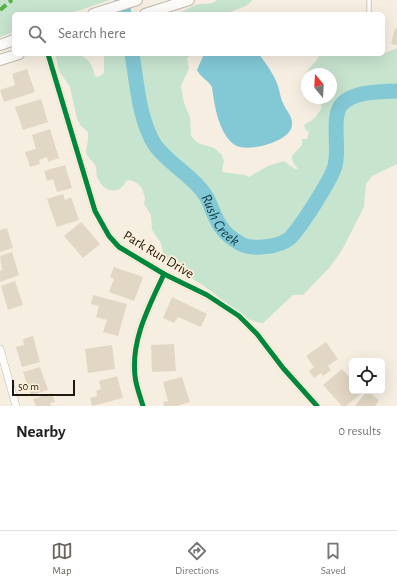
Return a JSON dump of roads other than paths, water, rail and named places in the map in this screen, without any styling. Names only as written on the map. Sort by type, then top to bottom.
[{"type":"main road","points":[[99,12],[137,0]]},
{"type":"main road","points":[[151,12],[189,0]]},
{"type":"main road","points":[[0,45],[12,41]]},
{"type":"main road","points":[[0,60],[13,56]]},
{"type":"street","name":"Park Run Drive","points":[[49,56],[95,211],[100,222],[119,247],[164,274],[207,295],[239,316],[317,406]]},
{"type":"street","points":[[143,406],[135,378],[135,347],[144,318],[164,274]]},
{"type":"street","points":[[0,349],[16,406]]},
{"type":"lane","points":[[369,0],[369,12]]},
{"type":"water","points":[[203,56],[260,56],[274,77],[284,106],[290,116],[292,125],[290,131],[277,141],[258,147],[249,148],[235,145],[221,127],[214,102],[212,87],[197,70]]},
{"type":"waterway","name":"Rush Creek","points":[[122,0],[124,12]]},
{"type":"waterway","name":"Rush Creek","points":[[132,56],[142,113],[145,124],[155,145],[205,194],[217,221],[224,231],[234,240],[246,246],[252,247],[266,247],[280,244],[290,238],[301,225],[314,205],[326,185],[336,162],[336,126],[338,110],[342,104],[360,94],[397,91]]}]
